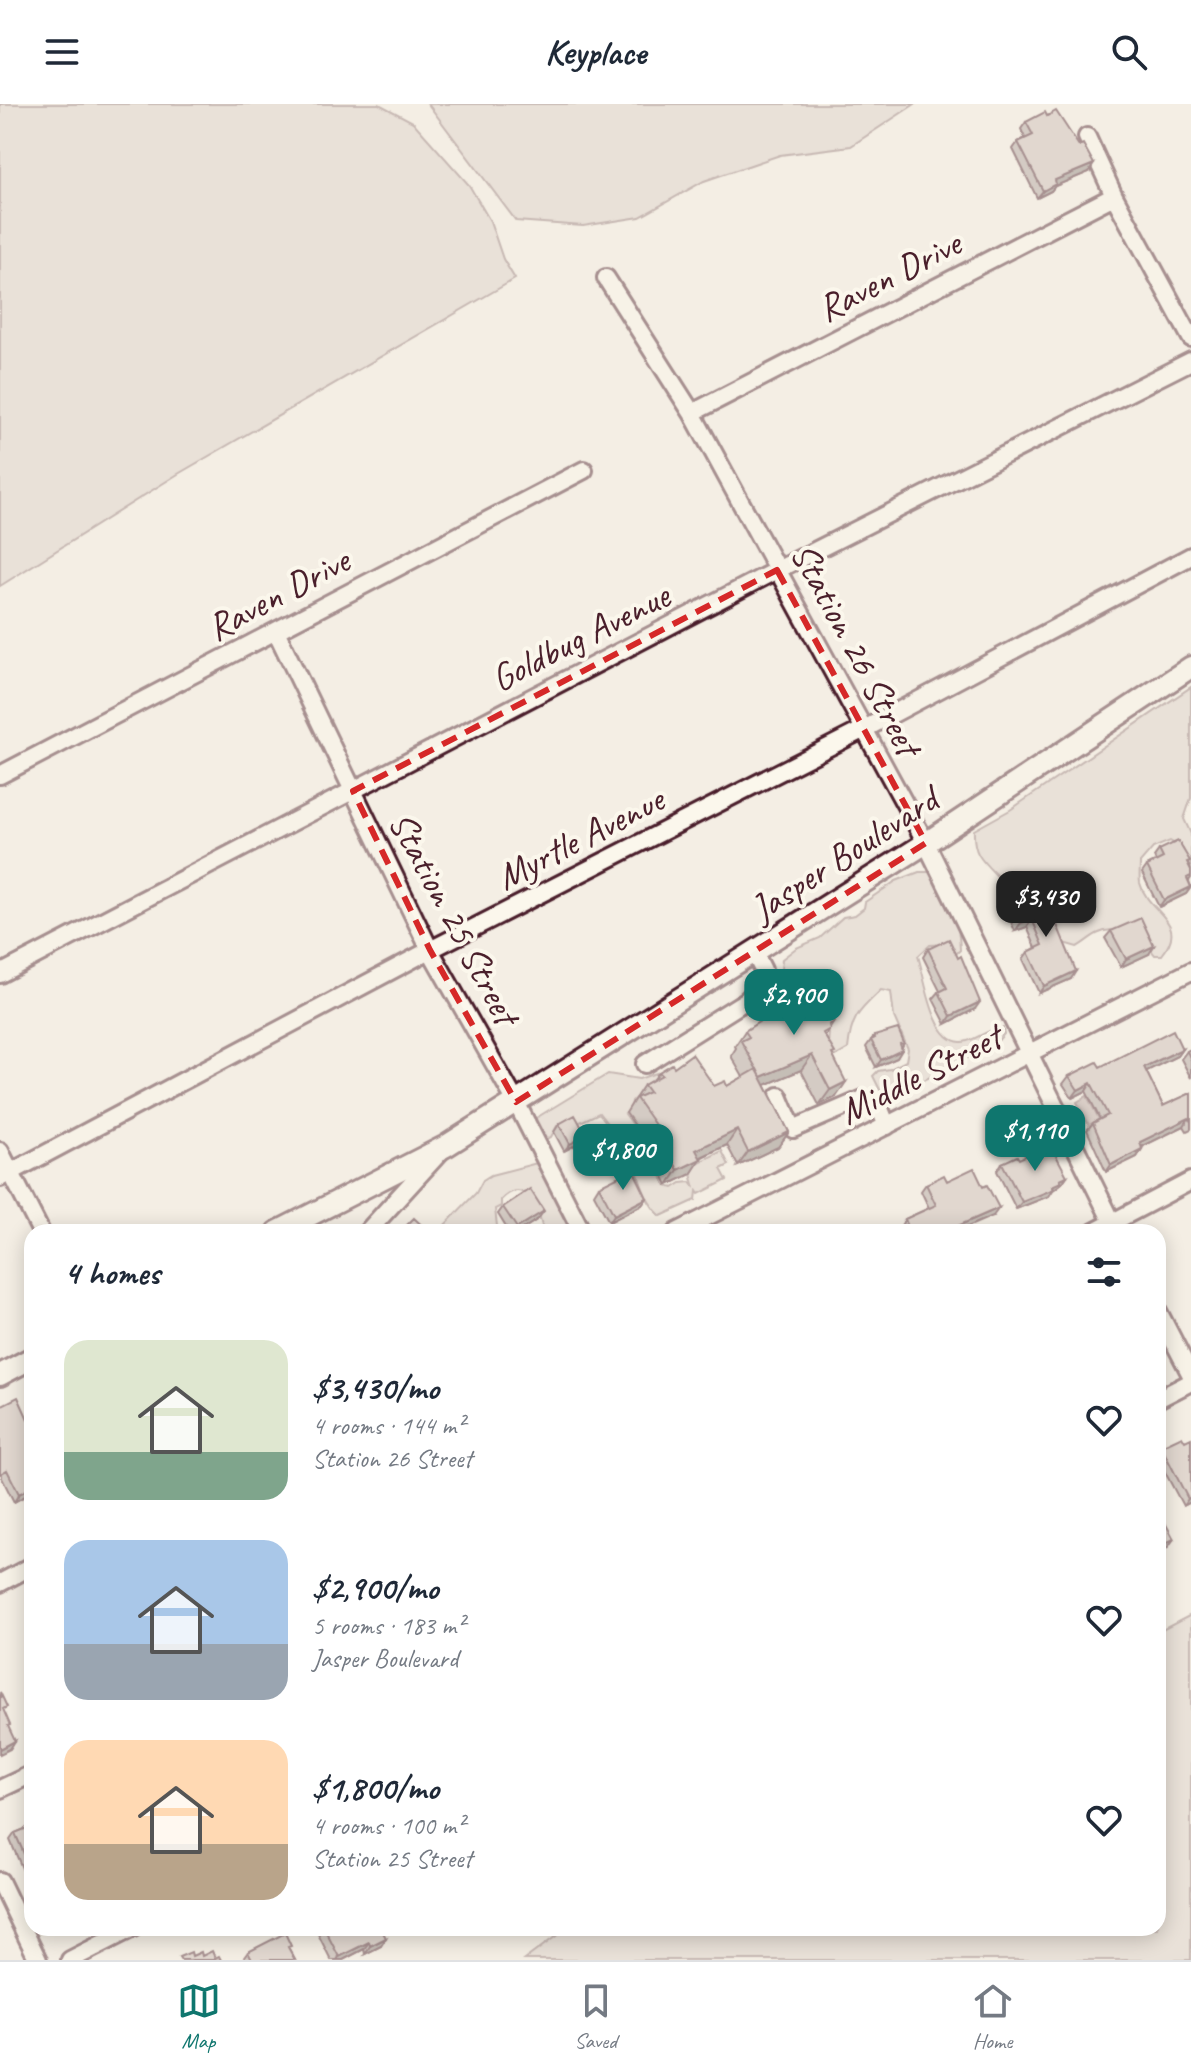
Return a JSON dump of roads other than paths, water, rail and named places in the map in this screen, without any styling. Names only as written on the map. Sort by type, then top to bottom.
[{"type":"main road","name":"Jasper Boulevard","points":[[293,1224],[446,1146],[926,843],[1191,667]]},
{"type":"main road","points":[[0,1375],[24,1362]]},
{"type":"street","points":[[1087,137],[1114,196],[1191,338]]},
{"type":"street","name":"Raven Drive","points":[[692,413],[1114,196]]},
{"type":"street","name":"Station 26 Street","points":[[606,278],[692,413],[926,843],[1114,1224]]},
{"type":"street","name":"Goldbug Avenue","points":[[0,974],[777,570],[1191,361]]},
{"type":"street","name":"Raven Drive","points":[[0,775],[584,470]]},
{"type":"street","name":"Myrtle Avenue","points":[[6,1175],[430,950],[863,730],[1191,556]]},
{"type":"street","name":"Station 25 Street","points":[[276,631],[430,950],[516,1102],[578,1224]]},
{"type":"street","points":[[645,1064],[747,1000],[763,984],[763,970],[754,952]]},
{"type":"street","name":"Middle Street","points":[[693,1224],[1191,971]]},
{"type":"street","points":[[779,1096],[793,1129],[863,1099],[880,1109],[887,1126]]},
{"type":"street","points":[[374,1224],[446,1146]]},
{"type":"street","points":[[0,1151],[6,1175],[36,1224]]},
{"type":"street","points":[[1120,1224],[1191,1181]]},
{"type":"street","points":[[1166,1327],[1191,1375]]},
{"type":"street","points":[[1166,1395],[1191,1382]]},
{"type":"street","points":[[0,1583],[24,1570]]},
{"type":"street","points":[[0,1789],[24,1778]]},
{"type":"street","points":[[0,1881],[24,1931]]},
{"type":"street","points":[[26,1936],[38,1960]]},
{"type":"street","points":[[70,1960],[117,1936]]}]
